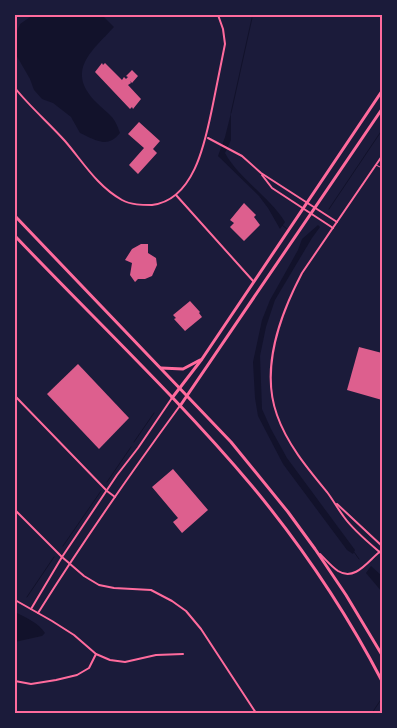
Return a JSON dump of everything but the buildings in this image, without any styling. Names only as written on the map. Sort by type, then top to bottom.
[{"type":"main road","points":[[172,398],[202,359],[382,91]]},
{"type":"main road","points":[[180,406],[382,109]]},
{"type":"main road","points":[[15,216],[231,442],[288,512],[315,549],[346,595],[382,655]]},
{"type":"main road","points":[[15,236],[180,406],[252,486],[331,596],[381,679]]},
{"type":"main road","points":[[161,368],[184,369],[202,359]]},
{"type":"street","points":[[15,88],[66,142],[101,185],[124,201],[139,205],[156,204],[176,195],[192,174],[207,137],[224,44],[223,29],[218,15]]},
{"type":"street","points":[[207,137],[230,149],[261,173],[337,222]]},
{"type":"street","points":[[382,156],[302,273],[282,316],[272,358],[271,381],[276,414],[284,432],[298,454],[335,502],[344,517],[382,554]]},
{"type":"street","points":[[261,173],[272,188],[333,228]]},
{"type":"street","points":[[176,195],[254,282]]},
{"type":"street","points":[[15,396],[115,497]]},
{"type":"street","points":[[31,609],[62,557],[172,398]]},
{"type":"street","points":[[38,613],[69,564],[180,406]]},
{"type":"street","points":[[335,502],[382,546]]},
{"type":"street","points":[[15,510],[69,564],[99,585],[114,588],[151,590],[186,611],[201,629],[256,713]]},
{"type":"street","points":[[315,549],[336,570],[347,574],[361,570],[381,551]]},
{"type":"street","points":[[15,600],[74,635],[96,654],[110,660],[126,662],[156,655],[183,654]]},
{"type":"street","points":[[15,681],[31,684],[77,675],[88,668],[96,654]]},
{"type":"lane","points":[[375,165],[382,168]]},
{"type":"shaded area","points":[[33,15],[102,15],[114,27],[90,54],[82,71],[83,81],[88,92],[116,123],[120,133],[111,141],[101,142],[80,133],[71,117],[53,103],[42,99],[34,90],[15,53],[15,36],[20,24]]},
{"type":"shaded area","points":[[231,113],[231,140],[225,153],[238,172],[271,204],[285,222],[280,229],[259,196],[218,156]]},
{"type":"shaded area","points":[[318,225],[320,227],[275,300],[266,327],[260,356],[262,409],[287,458],[355,550],[353,554],[347,550],[283,464],[258,416],[255,398],[253,362],[262,320],[270,300],[298,250],[302,239]]},
{"type":"shaded area","points":[[371,566],[382,576],[382,592],[366,573]]},
{"type":"shaded area","points":[[15,612],[36,623],[45,633],[42,636],[15,642]]},
{"type":"waterway","points":[[231,113],[252,18]]},
{"type":"waterway","points":[[329,209],[382,130]]},
{"type":"waterway","points":[[282,225],[287,229]]},
{"type":"waterway","points":[[134,442],[154,413]]},
{"type":"waterway","points":[[107,482],[131,447]]},
{"type":"waterway","points":[[63,546],[101,491]]},
{"type":"waterway","points":[[354,552],[359,559]]},
{"type":"waterway","points":[[27,597],[54,557]]},
{"type":"waterway","points":[[372,713],[382,698]]}]
